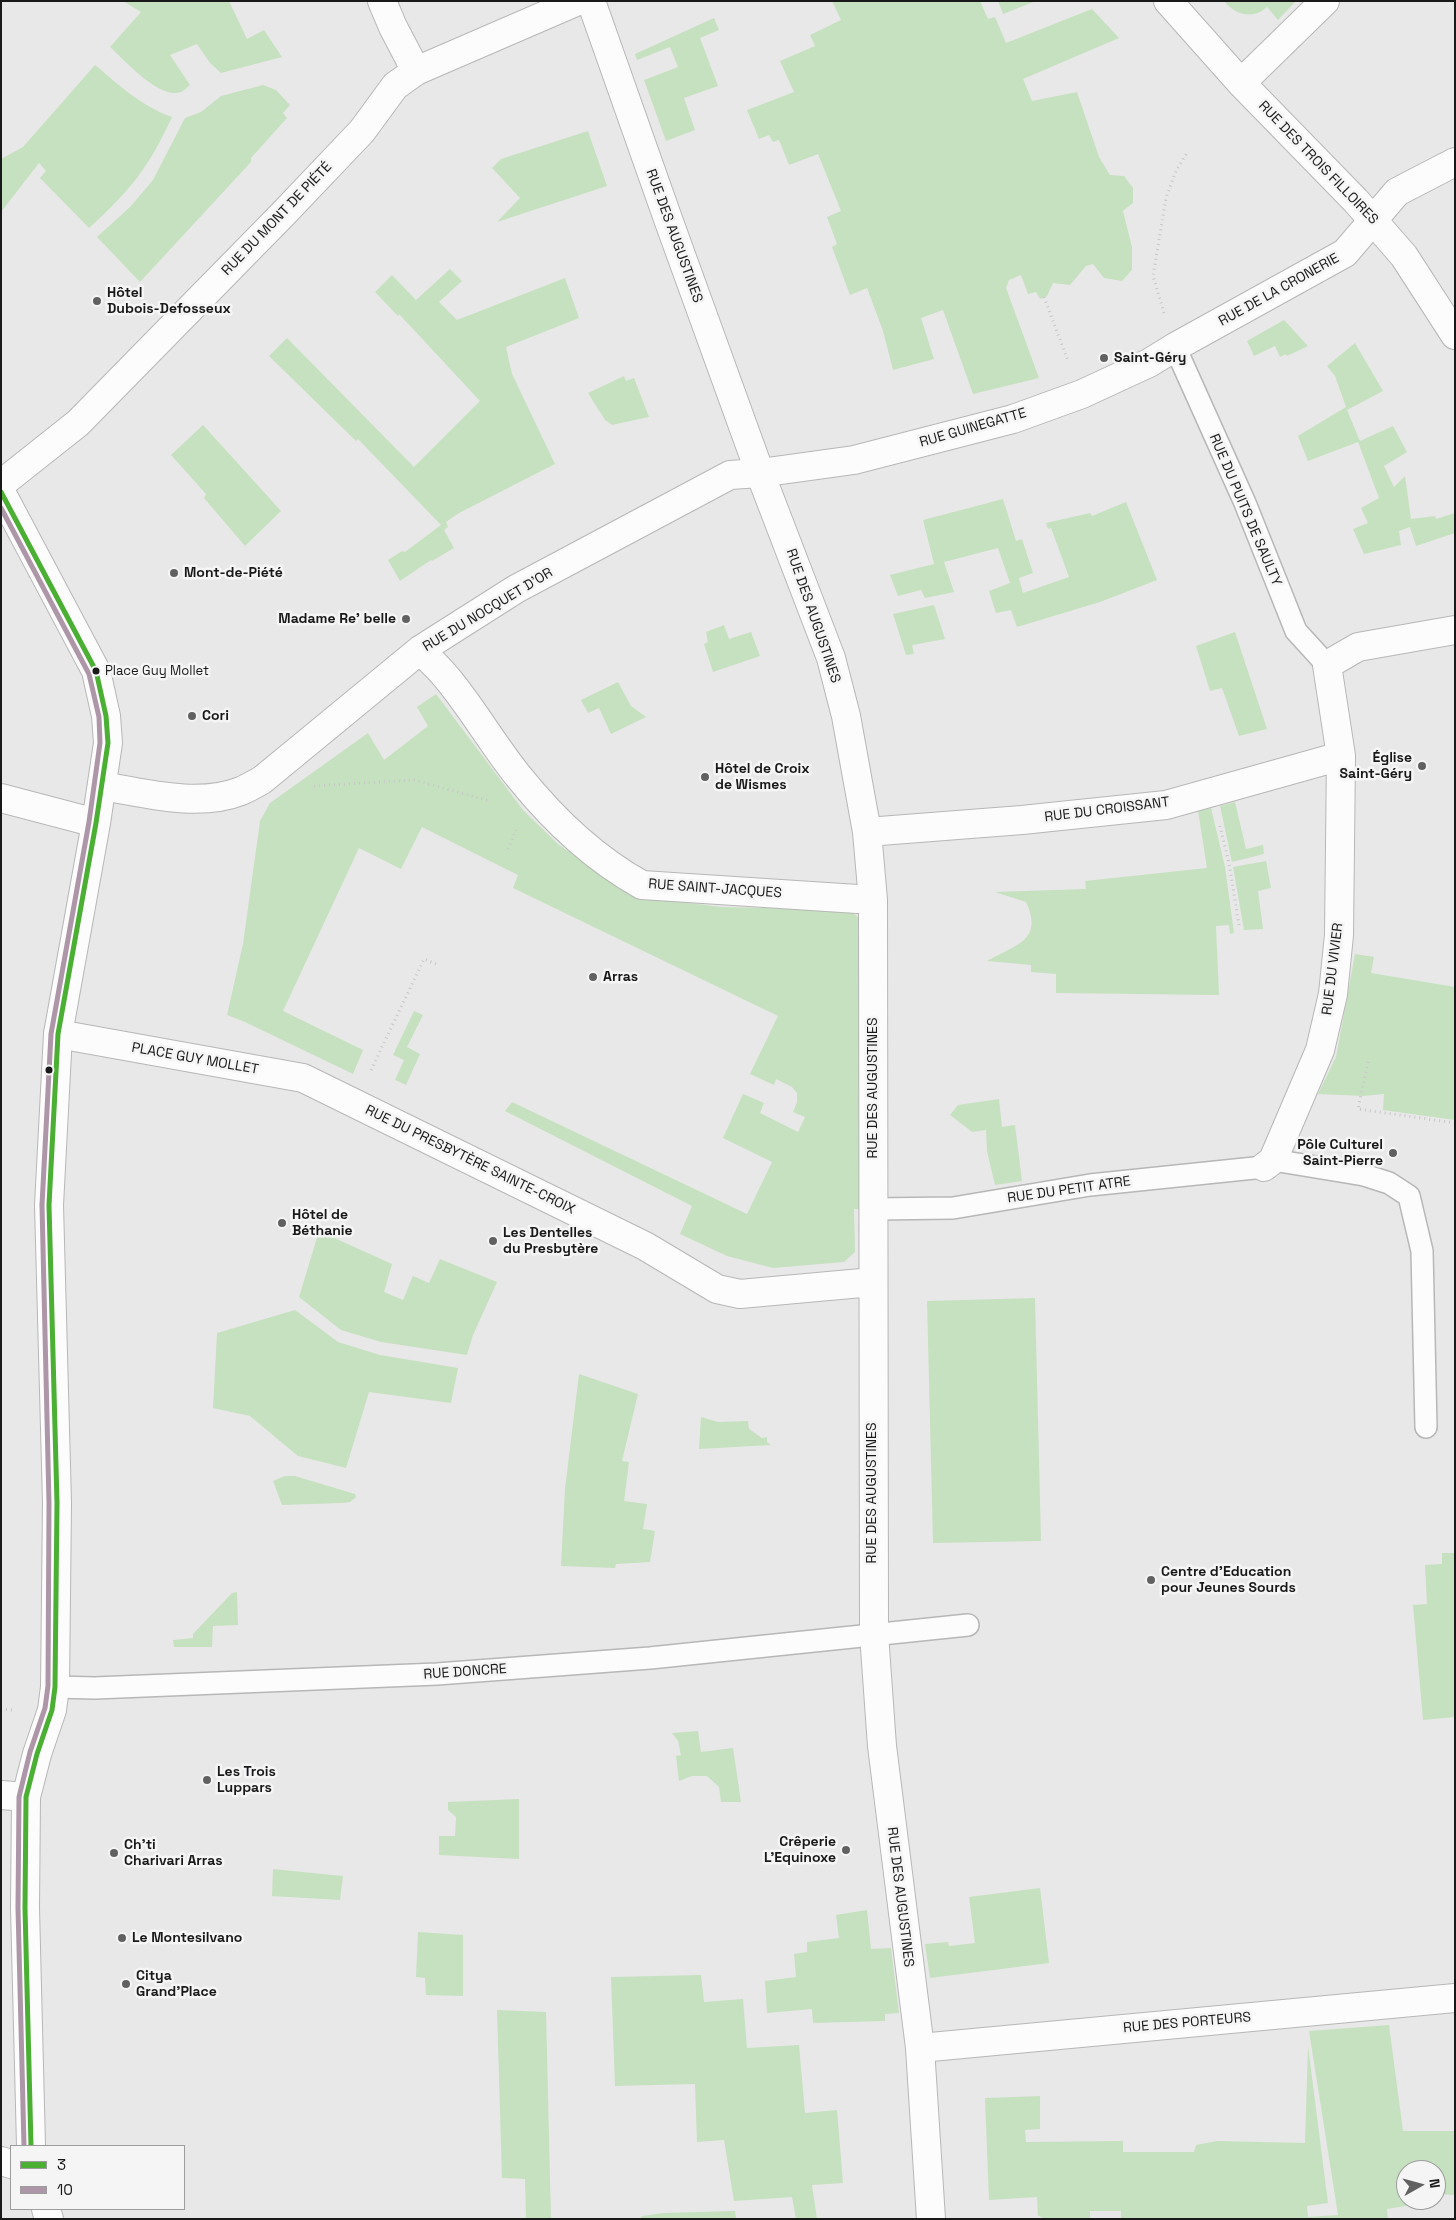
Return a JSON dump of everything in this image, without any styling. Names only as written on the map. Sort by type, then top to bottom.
[{"type":"street","points":[[382,1],[393,27],[416,70]]},
{"type":"street","name":"RUE DU MONT DE PIÉTÉ","points":[[1,484],[78,423],[362,131],[395,86],[416,70],[578,1]]},
{"type":"street","name":"RUE DES AUGUSTINES","points":[[592,1],[668,220],[760,473],[831,658],[846,716],[867,832],[873,900],[874,1634],[882,1746],[920,2048],[931,2219]]},
{"type":"street","name":"RUE DES TROIS FILLOIRES","points":[[1168,1],[1241,83],[1404,256],[1455,335]]},
{"type":"street","points":[[1241,83],[1325,1]]},
{"type":"street","name":"RUE DE LA CRONERIE","points":[[1175,347],[1345,253],[1397,192],[1455,162]]},
{"type":"street","name":"RUE GUINEGATTE","points":[[760,473],[854,460],[1013,419],[1082,394],[1149,363],[1175,347]]},
{"type":"street","name":"RUE DU NOCQUET D'OR","points":[[251,786],[420,650],[516,589],[730,474],[760,473]]},
{"type":"street","points":[[1,492],[96,671],[106,716],[108,743],[96,823],[58,1034],[49,1205],[57,1503],[55,1687],[52,1710],[37,1754],[14,1796],[25,1908],[31,2145]]},
{"type":"street","points":[[1327,665],[1358,647],[1455,630]]},
{"type":"street","name":"RUE SAINT-JACQUES","points":[[420,650],[446,677],[519,778],[580,841],[630,879],[642,885],[873,900]]},
{"type":"street","name":"RUE DU VIVIER","points":[[1269,1164],[1320,1050],[1333,994],[1339,934],[1341,756],[1327,665]]},
{"type":"street","name":"RUE DU CROISSANT","points":[[867,832],[1022,820],[1166,805],[1341,756]]},
{"type":"street","points":[[102,786],[174,797],[209,798],[251,786]]},
{"type":"street","points":[[1,798],[96,823]]},
{"type":"street","name":"PLACE GUY MOLLET","points":[[58,1034],[303,1078]]},
{"type":"street","name":"RUE DU PRESBYTÈRE SAINTE-CROIX","points":[[303,1078],[645,1246],[718,1289],[740,1294],[873,1282]]},
{"type":"street","name":"RUE DES PORTEURS","points":[[920,2048],[1455,1998]]},
{"type":"lane","name":"RUE DU PUITS DE SAULTY","points":[[1175,347],[1245,504],[1296,631],[1327,665]]},
{"type":"lane","name":"RUE DU PETIT ATRE","points":[[874,1209],[953,1208],[1090,1185],[1269,1164],[1364,1175],[1389,1182],[1409,1196],[1422,1251],[1426,1427]]},
{"type":"lane","name":"RUE DONCRE","points":[[55,1687],[95,1688],[437,1674],[650,1658],[968,1625]]},
{"type":"path","points":[[1175,347],[1153,276],[1166,198],[1176,171],[1188,153]]},
{"type":"path","points":[[1044,297],[1066,356]]},
{"type":"path","points":[[251,786],[294,786],[414,780],[497,803]]},
{"type":"path","points":[[1220,825],[1229,863],[1239,925]]},
{"type":"path","points":[[352,1102],[366,1080],[424,959],[436,964]]},
{"type":"path","points":[[1368,1062],[1358,1110],[1455,1123]]},
{"type":"green space","points":[[123,1],[229,1],[247,39],[264,30],[282,57],[221,73],[210,63],[197,44],[170,55],[190,85],[181,92],[172,93],[163,90],[153,85],[133,69],[110,47],[141,12]]},
{"type":"green space","points":[[832,1],[980,1],[988,19],[995,17],[1006,43],[1092,9],[1119,38],[1023,79],[1032,101],[1077,92],[1099,157],[1110,175],[1124,176],[1133,188],[1133,203],[1123,211],[1132,247],[1132,270],[1122,281],[1104,278],[1093,264],[1086,266],[1070,285],[1053,283],[1047,296],[1040,299],[1036,292],[1028,294],[1021,275],[1009,280],[1006,288],[1039,378],[973,394],[943,310],[921,318],[934,359],[893,370],[883,331],[867,288],[850,295],[832,247],[837,244],[827,217],[841,211],[818,154],[789,165],[779,140],[773,142],[769,135],[759,139],[747,110],[794,92],[780,61],[815,46],[810,35],[841,20]]},
{"type":"green space","points":[[998,1],[1036,1],[1003,14]]},
{"type":"green space","points":[[1224,1],[1296,1],[1278,20],[1267,7],[1256,14],[1250,15],[1233,10]]},
{"type":"green space","points":[[714,18],[719,30],[700,38],[718,86],[684,98],[695,130],[666,141],[644,80],[678,67],[670,47],[637,60],[635,54]]},
{"type":"green space","points":[[95,65],[140,101],[172,117],[155,150],[127,190],[89,228],[40,178],[46,171],[39,163],[1,212],[1,159],[23,147]]},
{"type":"green space","points":[[263,85],[276,90],[290,105],[283,113],[287,118],[251,158],[251,162],[140,282],[97,237],[130,207],[153,180],[185,118],[201,112],[221,96]]},
{"type":"green space","points":[[588,131],[607,186],[497,222],[520,198],[492,168],[501,159]]},
{"type":"green space","points":[[450,269],[462,281],[439,302],[457,320],[565,278],[579,318],[506,347],[512,374],[555,464],[459,513],[446,522],[448,527],[444,530],[454,548],[431,560],[400,581],[388,560],[402,551],[405,552],[441,525],[358,439],[356,441],[269,356],[287,338],[414,467],[480,401],[399,314],[398,316],[375,292],[392,275],[416,300]]},
{"type":"green space","points":[[1284,320],[1308,346],[1287,356],[1286,354],[1280,357],[1275,346],[1254,356],[1247,341]]},
{"type":"green space","points":[[1355,343],[1383,391],[1347,410],[1360,441],[1393,426],[1407,452],[1384,466],[1394,487],[1405,476],[1411,519],[1435,516],[1436,519],[1455,513],[1455,533],[1416,546],[1410,527],[1399,531],[1401,545],[1364,554],[1353,529],[1368,523],[1361,508],[1379,498],[1358,442],[1308,461],[1298,436],[1346,407],[1335,376],[1327,366]]},
{"type":"green space","points":[[624,376],[626,381],[634,378],[649,417],[612,425],[605,420],[588,393]]},
{"type":"green space","points":[[203,425],[281,511],[245,546],[204,498],[206,494],[171,455]]},
{"type":"green space","points":[[1003,499],[1016,541],[1022,539],[1033,573],[1019,578],[1023,593],[1069,577],[1051,528],[1048,529],[1046,523],[1090,513],[1092,516],[1126,502],[1157,580],[1100,602],[1017,627],[1011,610],[996,613],[989,591],[1010,583],[998,548],[944,562],[954,592],[925,598],[921,590],[898,596],[890,575],[934,564],[923,520]]},
{"type":"green space","points":[[934,605],[945,639],[912,645],[914,654],[906,655],[893,614]]},
{"type":"green space","points":[[724,625],[729,639],[751,632],[760,656],[713,672],[704,644],[708,642],[706,632]]},
{"type":"green space","points":[[1235,632],[1267,729],[1239,736],[1222,688],[1210,691],[1196,646]]},
{"type":"green space","points":[[618,682],[631,706],[646,717],[611,734],[599,708],[588,713],[581,700]]},
{"type":"green space","points":[[436,694],[523,810],[558,844],[631,896],[722,907],[849,910],[862,920],[864,1209],[854,1209],[855,1252],[844,1262],[773,1268],[727,1256],[680,1234],[692,1206],[505,1111],[512,1102],[747,1214],[772,1162],[723,1138],[743,1094],[764,1103],[760,1113],[798,1132],[805,1117],[793,1112],[797,1102],[797,1093],[792,1087],[776,1079],[774,1085],[750,1074],[778,1016],[513,888],[518,875],[422,827],[401,869],[359,848],[283,1011],[363,1050],[353,1074],[227,1015],[243,944],[260,821],[270,803],[368,733],[384,760],[428,726],[417,707]]},
{"type":"green space","points":[[1235,802],[1246,849],[1263,845],[1264,854],[1232,862],[1220,806]]},
{"type":"green space","points":[[1211,808],[1225,867],[1234,933],[1230,934],[1229,925],[1216,926],[1219,995],[1056,993],[1056,974],[1031,972],[1031,965],[987,961],[1024,940],[1029,934],[1031,925],[1031,915],[1026,902],[995,892],[1086,889],[1085,881],[1207,868],[1198,811]]},
{"type":"green space","points":[[1266,861],[1271,888],[1258,891],[1263,929],[1244,930],[1233,867]]},
{"type":"green space","points":[[1355,954],[1374,957],[1371,973],[1455,987],[1455,1120],[1383,1110],[1384,1094],[1364,1096],[1318,1094],[1336,1057]]},
{"type":"green space","points":[[414,1011],[423,1015],[407,1047],[420,1054],[406,1085],[395,1080],[404,1060],[393,1055]]},
{"type":"green space","points":[[999,1099],[1002,1127],[1015,1125],[1022,1181],[995,1185],[987,1151],[986,1130],[972,1132],[950,1115],[958,1105]]},
{"type":"green space","points":[[319,1231],[392,1264],[384,1292],[403,1300],[413,1276],[429,1283],[440,1259],[497,1282],[473,1335],[467,1355],[381,1342],[341,1330],[299,1297]]},
{"type":"green space","points":[[1035,1298],[1041,1541],[933,1543],[927,1301]]},
{"type":"green space","points":[[295,1310],[338,1342],[380,1355],[458,1368],[451,1403],[369,1392],[346,1468],[298,1456],[250,1416],[213,1408],[217,1333]]},
{"type":"green space","points":[[579,1374],[638,1394],[622,1461],[629,1462],[624,1501],[647,1504],[643,1529],[655,1531],[650,1562],[616,1564],[615,1568],[561,1566],[565,1489]]},
{"type":"green space","points":[[701,1417],[718,1422],[748,1421],[749,1429],[762,1438],[767,1437],[767,1442],[771,1445],[699,1449]]},
{"type":"green space","points":[[285,1476],[295,1476],[355,1494],[356,1497],[350,1502],[342,1503],[282,1505],[273,1481]]},
{"type":"green space","points":[[1442,1553],[1455,1553],[1455,1717],[1423,1720],[1413,1605],[1427,1604],[1425,1565],[1442,1564]]},
{"type":"green space","points":[[237,1592],[238,1625],[213,1626],[212,1647],[174,1647],[173,1640],[193,1638],[193,1634],[232,1593]]},
{"type":"green space","points":[[698,1731],[701,1752],[733,1748],[741,1802],[721,1802],[719,1787],[707,1776],[692,1776],[679,1781],[676,1756],[681,1755],[678,1741],[672,1733]]},
{"type":"green space","points":[[519,1799],[519,1859],[439,1855],[439,1836],[455,1836],[456,1817],[448,1810],[448,1802]]},
{"type":"green space","points":[[273,1869],[343,1876],[340,1900],[272,1896]]},
{"type":"green space","points":[[1040,1888],[1049,1963],[930,1978],[925,1944],[948,1942],[949,1946],[975,1943],[969,1897]]},
{"type":"green space","points":[[867,1910],[871,1949],[891,1948],[899,2013],[885,2014],[885,2021],[813,2023],[812,2009],[767,2013],[765,1981],[796,1977],[794,1954],[807,1952],[807,1942],[839,1938],[836,1915]]},
{"type":"green space","points":[[418,1932],[463,1935],[463,1996],[426,1995],[425,1978],[416,1977]]},
{"type":"green space","points":[[701,1975],[704,2002],[743,1999],[747,2048],[799,2045],[805,2113],[837,2110],[843,2183],[812,2185],[817,2219],[796,2219],[792,2197],[734,2201],[724,2140],[697,2142],[695,2084],[615,2086],[611,1977]]},
{"type":"green space","points":[[497,2010],[546,2012],[551,2219],[526,2219],[525,2179],[502,2178]]},
{"type":"green space","points":[[1389,2025],[1403,2131],[1455,2131],[1455,2195],[1446,2195],[1446,2160],[1396,2160],[1396,2208],[1387,2209],[1388,2219],[1121,2219],[1121,2211],[1090,2211],[1090,2219],[1044,2219],[1038,2215],[1037,2197],[989,2200],[985,2098],[1040,2096],[1040,2129],[1025,2130],[1026,2142],[1123,2141],[1123,2152],[1194,2152],[1196,2145],[1217,2141],[1305,2143],[1308,2046],[1328,2203],[1307,2206],[1308,2217],[1338,2215],[1309,2031]]},
{"type":"green space","points":[[735,2211],[736,2219],[640,2219],[642,2216],[663,2213]]},
{"type":"transit line","name":"3","points":[[1,492],[96,671],[106,716],[108,743],[96,823],[58,1034],[49,1205],[57,1503],[55,1687],[52,1710],[37,1754],[26,1797],[25,1908],[31,2145]]},
{"type":"transit line","name":"10","points":[[1,508],[89,674],[99,717],[100,743],[89,822],[51,1034],[42,1205],[49,1503],[48,1686],[45,1708],[30,1752],[19,1797],[18,1908],[24,2145]]},
{"type":"place","name":"Hôtel Dubois-Defosseux","points":[[97,301]]},
{"type":"place","name":"Saint-Géry","points":[[1104,358]]},
{"type":"place","name":"Mont-de-Piété","points":[[174,573]]},
{"type":"place","name":"Madame Re' belle","points":[[406,619]]},
{"type":"place","name":"Place Guy Mollet","points":[[96,671]]},
{"type":"place","name":"Cori","points":[[192,716]]},
{"type":"place","name":"Église Saint-Géry","points":[[1422,766]]},
{"type":"place","name":"Hôtel de Croix de Wismes","points":[[705,777]]},
{"type":"place","name":"Arras","points":[[593,977]]},
{"type":"place","name":"Pôle Culturel Saint-Pierre","points":[[1393,1153]]},
{"type":"place","name":"Hôtel de Béthanie","points":[[282,1223]]},
{"type":"place","name":"Les Dentelles du Presbytère","points":[[493,1241]]},
{"type":"place","name":"Centre d'Education pour Jeunes Sourds","points":[[1151,1580]]},
{"type":"place","name":"Les Trois Luppars","points":[[207,1780]]},
{"type":"place","name":"Crêperie L'Equinoxe","points":[[846,1850]]},
{"type":"place","name":"Ch'ti Charivari Arras","points":[[114,1853]]},
{"type":"place","name":"Le Montesilvano","points":[[122,1938]]},
{"type":"place","name":"Citya Grand'Place","points":[[126,1984]]}]
